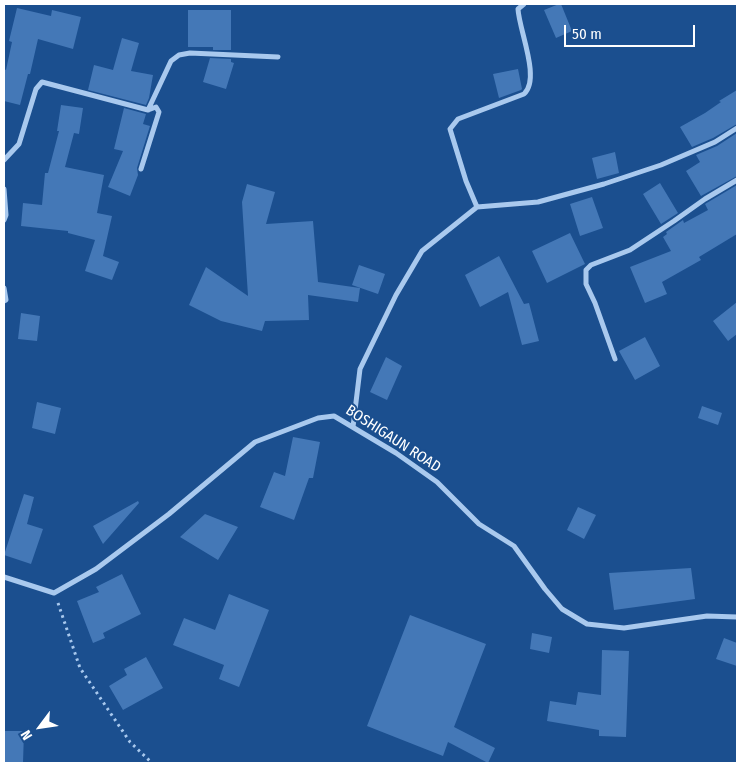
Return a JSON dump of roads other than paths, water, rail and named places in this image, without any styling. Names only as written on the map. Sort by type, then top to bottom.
[{"type":"street","points":[[477,207],[466,181],[450,129],[458,119],[524,94],[529,90],[531,80],[525,39],[518,19],[518,10],[524,4]]},
{"type":"street","points":[[148,110],[171,61],[179,55],[190,53],[278,57]]},
{"type":"street","points":[[4,160],[19,144],[36,89],[42,82],[148,110],[156,107],[159,112],[141,169]]},
{"type":"street","points":[[353,427],[360,369],[396,295],[422,251],[477,207],[538,202],[604,184],[662,165],[715,142],[737,128]]},
{"type":"street","points":[[615,359],[595,303],[586,284],[586,270],[591,265],[630,250],[705,199],[737,180]]},
{"type":"street","points":[[4,189],[6,215],[4,220]]},
{"type":"street","points":[[4,288],[6,300],[4,301]]},
{"type":"street","name":"BOSHIGAUN ROAD","points":[[4,576],[54,593],[96,568],[169,514],[255,442],[318,418],[334,416],[396,453],[436,482],[479,524],[514,546],[562,609],[588,624],[624,628],[707,616],[737,617]]}]
